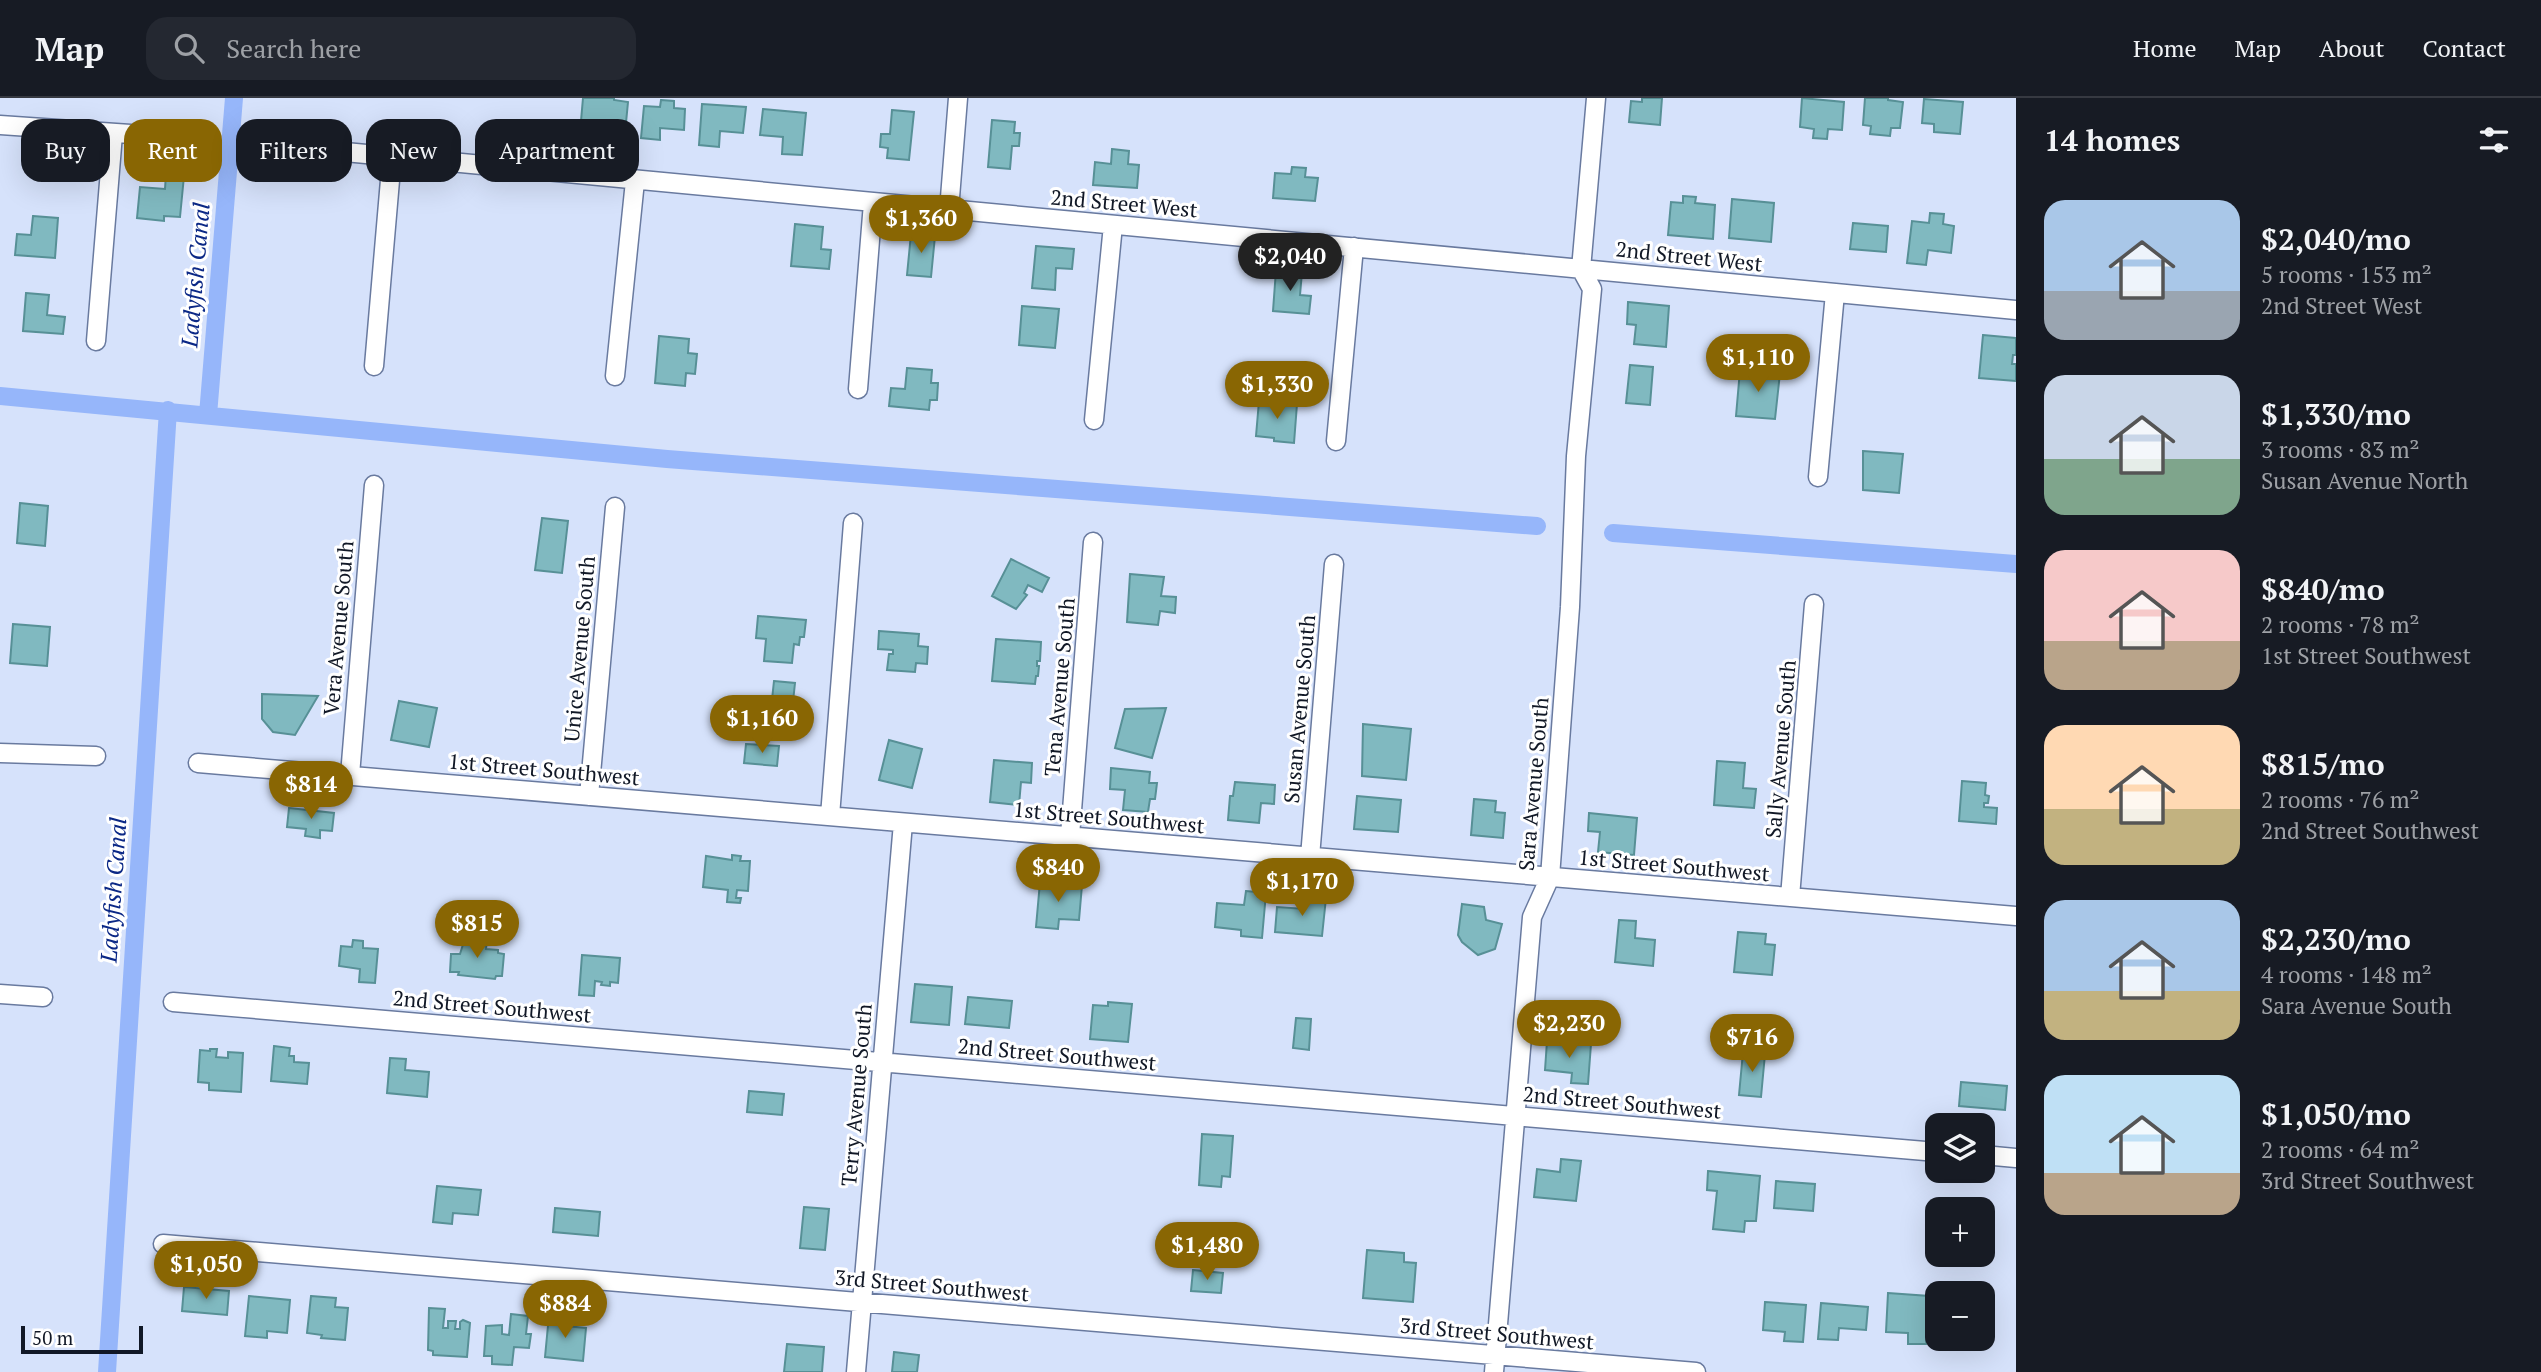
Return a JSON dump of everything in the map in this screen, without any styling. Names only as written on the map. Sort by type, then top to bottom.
[{"type":"street","points":[[950,210],[958,98]]},
{"type":"street","points":[[1581,268],[1596,98]]},
{"type":"street","points":[[0,125],[124,135]]},
{"type":"street","points":[[96,341],[113,134]]},
{"type":"street","name":"2nd Street West","points":[[639,181],[2016,310]]},
{"type":"street","points":[[374,366],[390,182]]},
{"type":"street","points":[[615,376],[635,182]]},
{"type":"street","points":[[858,389],[873,203]]},
{"type":"street","points":[[1094,420],[1114,225]]},
{"type":"street","points":[[1336,441],[1354,247]]},
{"type":"street","name":"Sara Avenue South","points":[[1495,1364],[1531,917],[1550,877],[1569,620],[1574,489],[1592,289],[1581,268]]},
{"type":"street","points":[[1818,477],[1835,293]]},
{"type":"street","name":"Vera Avenue South","points":[[350,775],[373,485]]},
{"type":"street","name":"Unice Avenue South","points":[[589,796],[615,507]]},
{"type":"street","points":[[830,816],[853,523]]},
{"type":"street","name":"Tena Avenue South","points":[[1070,836],[1093,542]]},
{"type":"street","name":"Susan Avenue South","points":[[1310,857],[1334,564]]},
{"type":"street","name":"Sally Avenue South","points":[[1790,897],[1814,604]]},
{"type":"street","points":[[0,753],[96,757]]},
{"type":"street","name":"1st Street Southwest","points":[[198,763],[2016,916]]},
{"type":"street","name":"Terry Avenue South","points":[[856,1372],[903,823]]},
{"type":"street","points":[[0,995],[43,997]]},
{"type":"street","name":"2nd Street Southwest","points":[[173,1002],[1925,1151]]},
{"type":"street","points":[[1995,1156],[2016,1158]]},
{"type":"street","name":"3rd Street Southwest","points":[[163,1244],[862,1302],[1495,1364],[1696,1372]]},
{"type":"building","points":[[583,98],[614,98],[628,102],[626,119],[581,119]]},
{"type":"building","points":[[1642,98],[1662,98],[1660,125],[1629,122],[1631,101],[1642,102]]},
{"type":"building","points":[[1802,98],[1844,102],[1842,130],[1828,129],[1827,139],[1813,138],[1814,129],[1800,127]]},
{"type":"building","points":[[1865,98],[1888,98],[1903,102],[1900,128],[1891,128],[1890,136],[1870,134],[1871,126],[1863,125]]},
{"type":"building","points":[[1924,99],[1963,102],[1960,134],[1934,132],[1934,124],[1922,123]]},
{"type":"building","points":[[661,100],[674,101],[674,108],[685,109],[684,130],[660,128],[660,140],[641,138],[644,106],[660,107]]},
{"type":"building","points":[[702,104],[746,107],[743,133],[720,131],[719,147],[699,145]]},
{"type":"building","points":[[763,109],[806,113],[802,155],[782,154],[783,137],[760,135]]},
{"type":"building","points":[[892,110],[914,112],[909,160],[887,158],[888,148],[880,147],[881,134],[890,134]]},
{"type":"building","points":[[992,120],[1015,122],[1014,133],[1020,133],[1019,146],[1012,146],[1010,169],[988,167]]},
{"type":"building","points":[[1112,149],[1129,151],[1128,164],[1139,165],[1137,188],[1093,185],[1095,162],[1111,164]]},
{"type":"building","points":[[1292,167],[1306,168],[1305,177],[1318,178],[1315,201],[1273,198],[1275,173],[1291,174]]},
{"type":"building","points":[[165,182],[183,182],[180,217],[164,216],[164,221],[137,218],[140,187],[165,189]]},
{"type":"building","points":[[1683,196],[1696,197],[1695,203],[1715,205],[1713,239],[1668,235],[1671,202],[1683,203]]},
{"type":"building","points":[[1732,199],[1774,203],[1771,242],[1729,238]]},
{"type":"building","points":[[1930,213],[1944,214],[1943,224],[1954,226],[1951,253],[1928,250],[1926,265],[1907,263],[1912,221],[1929,223]]},
{"type":"building","points":[[33,216],[58,218],[55,258],[15,255],[17,234],[31,235]]},
{"type":"building","points":[[1853,223],[1888,226],[1886,252],[1850,249]]},
{"type":"building","points":[[795,224],[823,227],[821,249],[831,250],[829,269],[791,266]]},
{"type":"building","points":[[911,234],[935,236],[931,277],[907,275]]},
{"type":"building","points":[[1036,246],[1074,249],[1072,269],[1056,268],[1055,290],[1032,288]]},
{"type":"building","points":[[1276,270],[1302,272],[1300,295],[1311,296],[1309,314],[1273,311]]},
{"type":"building","points":[[26,293],[49,295],[47,315],[65,317],[63,334],[23,331]]},
{"type":"building","points":[[1628,302],[1669,306],[1666,347],[1634,344],[1636,325],[1627,324]]},
{"type":"building","points":[[1022,306],[1059,309],[1055,348],[1019,345]]},
{"type":"building","points":[[1983,335],[2016,338],[2016,355],[2013,355],[2012,364],[2016,364],[2016,381],[1979,378]]},
{"type":"building","points":[[659,336],[689,339],[688,353],[697,354],[695,374],[686,373],[685,386],[655,383]]},
{"type":"building","points":[[1630,365],[1653,367],[1650,405],[1626,403]]},
{"type":"building","points":[[907,368],[932,370],[931,383],[938,383],[937,400],[930,400],[929,410],[889,406],[891,388],[905,389]]},
{"type":"building","points":[[1740,370],[1780,373],[1775,419],[1736,416]]},
{"type":"building","points":[[1259,401],[1297,404],[1294,443],[1256,436]]},
{"type":"building","points":[[1863,451],[1903,454],[1899,493],[1863,490]]},
{"type":"building","points":[[20,503],[48,506],[45,546],[17,543]]},
{"type":"building","points":[[542,518],[568,521],[562,573],[535,570]]},
{"type":"building","points":[[1011,559],[1049,578],[1042,592],[1028,585],[1024,593],[1027,595],[1016,609],[992,596]]},
{"type":"building","points":[[1130,574],[1164,577],[1161,596],[1176,597],[1175,613],[1160,611],[1158,625],[1127,622]]},
{"type":"building","points":[[758,616],[806,620],[804,637],[800,637],[799,645],[794,644],[792,663],[764,661],[766,639],[756,638]]},
{"type":"building","points":[[13,624],[50,627],[47,666],[10,663]]},
{"type":"building","points":[[879,631],[919,634],[918,646],[928,647],[927,664],[916,663],[915,672],[887,670],[889,654],[893,654],[893,650],[878,649]]},
{"type":"building","points":[[996,639],[1041,642],[1035,684],[992,681]]},
{"type":"building","points":[[774,681],[795,683],[791,720],[770,718]]},
{"type":"building","points":[[262,694],[318,696],[295,735],[273,732],[262,719]]},
{"type":"building","points":[[399,701],[437,708],[429,747],[391,740]]},
{"type":"building","points":[[1166,708],[1152,758],[1115,748],[1125,709]]},
{"type":"building","points":[[1363,724],[1411,729],[1406,780],[1362,776]]},
{"type":"building","points":[[889,740],[922,749],[912,788],[879,780]]},
{"type":"building","points":[[746,744],[779,746],[777,766],[744,763]]},
{"type":"building","points":[[994,760],[1032,763],[1031,783],[1021,782],[1019,805],[990,802]]},
{"type":"building","points":[[1717,761],[1745,763],[1743,788],[1756,789],[1754,808],[1714,805]]},
{"type":"building","points":[[1111,768],[1150,772],[1149,783],[1157,783],[1155,799],[1150,799],[1148,812],[1123,810],[1125,790],[1110,789]]},
{"type":"building","points":[[1962,781],[1986,783],[1985,795],[1989,796],[1984,807],[1997,808],[1996,824],[1959,821]]},
{"type":"building","points":[[1235,782],[1275,785],[1274,804],[1261,803],[1259,823],[1228,820],[1230,796],[1233,796]]},
{"type":"building","points":[[1357,796],[1401,800],[1398,832],[1354,829]]},
{"type":"building","points":[[1474,799],[1496,801],[1495,812],[1505,813],[1503,838],[1471,835]]},
{"type":"building","points":[[289,808],[334,813],[332,831],[320,830],[320,838],[305,836],[306,829],[287,827]]},
{"type":"building","points":[[1589,813],[1637,818],[1634,855],[1598,852],[1600,832],[1588,831]]},
{"type":"building","points":[[732,855],[741,856],[740,861],[750,861],[748,891],[737,890],[736,898],[741,898],[740,903],[727,902],[728,890],[703,887],[706,856],[732,860]]},
{"type":"building","points":[[1040,882],[1082,885],[1079,920],[1059,919],[1058,929],[1036,927]]},
{"type":"building","points":[[1246,891],[1266,893],[1262,938],[1241,936],[1241,930],[1215,927],[1217,903],[1244,905]]},
{"type":"building","points":[[1306,896],[1326,898],[1322,936],[1275,932],[1277,907],[1305,909]]},
{"type":"building","points":[[1462,904],[1484,907],[1486,920],[1502,924],[1495,949],[1478,955],[1462,942],[1458,935]]},
{"type":"building","points":[[1619,920],[1636,921],[1635,938],[1655,940],[1653,966],[1615,962]]},
{"type":"building","points":[[1738,932],[1766,934],[1765,944],[1775,945],[1772,975],[1734,972]]},
{"type":"building","points":[[465,938],[487,940],[486,949],[498,950],[498,953],[504,954],[502,976],[496,976],[495,979],[450,972],[451,954],[460,954]]},
{"type":"building","points":[[353,940],[363,941],[363,948],[378,949],[375,983],[359,982],[360,969],[339,966],[341,946],[352,947]]},
{"type":"building","points":[[582,955],[620,958],[618,983],[610,982],[610,986],[595,981],[594,996],[579,995]]},
{"type":"building","points":[[915,984],[952,987],[949,1025],[911,1022]]},
{"type":"building","points":[[968,997],[1012,1001],[1009,1028],[965,1024]]},
{"type":"building","points":[[1108,1002],[1132,1004],[1128,1042],[1090,1039],[1093,1005],[1108,1006]]},
{"type":"building","points":[[1296,1018],[1311,1019],[1309,1050],[1293,1048]]},
{"type":"building","points":[[1547,1041],[1591,1044],[1588,1084],[1571,1083],[1572,1073],[1545,1070]]},
{"type":"building","points":[[274,1046],[290,1048],[289,1056],[294,1056],[294,1062],[309,1063],[307,1084],[271,1081]]},
{"type":"building","points":[[217,1049],[216,1057],[228,1058],[228,1052],[243,1053],[241,1092],[209,1090],[209,1083],[198,1082],[200,1050]]},
{"type":"building","points":[[1743,1052],[1765,1054],[1761,1097],[1739,1095]]},
{"type":"building","points":[[390,1058],[406,1059],[405,1070],[429,1072],[427,1097],[387,1093]]},
{"type":"building","points":[[1961,1082],[2007,1086],[2005,1110],[1959,1106]]},
{"type":"building","points":[[749,1091],[784,1094],[782,1115],[747,1112]]},
{"type":"building","points":[[1202,1134],[1233,1136],[1230,1177],[1222,1176],[1221,1187],[1199,1185]]},
{"type":"building","points":[[1561,1159],[1581,1161],[1576,1201],[1534,1197],[1537,1169],[1560,1172]]},
{"type":"building","points":[[1708,1171],[1760,1176],[1756,1221],[1745,1221],[1744,1232],[1713,1229],[1717,1191],[1707,1190]]},
{"type":"building","points":[[1776,1181],[1815,1184],[1813,1211],[1774,1208]]},
{"type":"building","points":[[437,1186],[481,1190],[478,1215],[453,1213],[452,1224],[433,1222]]},
{"type":"building","points":[[804,1207],[829,1209],[825,1250],[800,1248]]},
{"type":"building","points":[[555,1208],[600,1212],[598,1236],[553,1232]]},
{"type":"building","points":[[1367,1250],[1404,1253],[1404,1262],[1416,1263],[1413,1302],[1363,1298]]},
{"type":"building","points":[[1193,1270],[1223,1273],[1221,1293],[1191,1291]]},
{"type":"building","points":[[184,1287],[229,1291],[227,1315],[182,1311]]},
{"type":"building","points":[[1888,1293],[1925,1296],[1925,1344],[1908,1344],[1908,1333],[1886,1332]]},
{"type":"building","points":[[249,1296],[290,1300],[287,1333],[267,1331],[267,1338],[245,1336]]},
{"type":"building","points":[[311,1296],[336,1298],[335,1307],[348,1308],[345,1340],[321,1338],[322,1335],[307,1333]]},
{"type":"building","points":[[1765,1302],[1806,1305],[1803,1342],[1784,1341],[1785,1332],[1763,1330]]},
{"type":"building","points":[[1821,1303],[1868,1307],[1866,1330],[1839,1328],[1838,1340],[1818,1339]]},
{"type":"building","points":[[429,1308],[445,1309],[443,1328],[448,1328],[448,1321],[456,1321],[455,1329],[460,1329],[460,1322],[463,1320],[470,1323],[467,1357],[433,1355],[433,1351],[428,1350]]},
{"type":"building","points":[[511,1314],[528,1316],[526,1334],[531,1334],[529,1348],[514,1347],[512,1365],[492,1364],[492,1356],[484,1356],[486,1326],[502,1325],[502,1334],[509,1335]]},
{"type":"building","points":[[549,1315],[567,1317],[566,1326],[586,1328],[583,1361],[545,1357]]},
{"type":"building","points":[[787,1344],[824,1347],[822,1372],[784,1372]]},
{"type":"building","points":[[894,1352],[919,1355],[917,1372],[892,1372]]},
{"type":"waterway","name":"Ladyfish Canal","points":[[208,415],[234,98]]},
{"type":"waterway","points":[[0,396],[667,459],[1537,526]]},
{"type":"waterway","name":"Ladyfish Canal","points":[[107,1372],[168,410]]},
{"type":"waterway","points":[[1613,533],[2016,564]]}]
